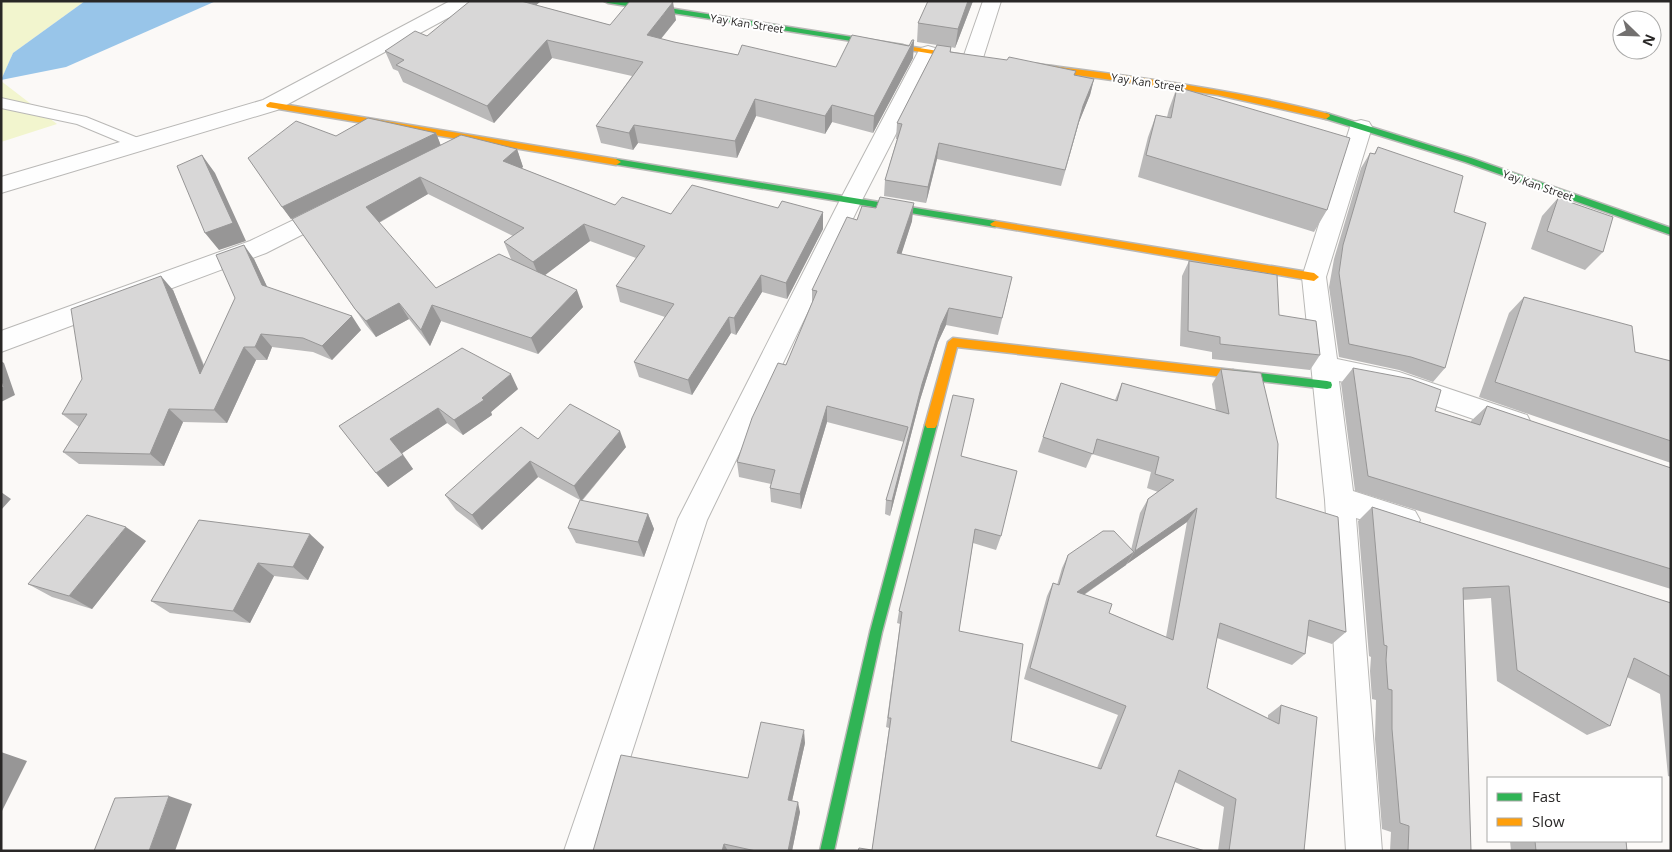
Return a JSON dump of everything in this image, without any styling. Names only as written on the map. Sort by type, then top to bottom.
[{"type":"street","points":[[1,185],[270,105],[465,1]]},
{"type":"street","name":"Yay Kan Street","points":[[608,1],[978,59]]},
{"type":"street","points":[[978,59],[992,1]]},
{"type":"street","points":[[582,851],[693,520],[850,202],[928,52]]},
{"type":"street","name":"Yay Kan Street","points":[[1021,65],[1174,85],[1262,100],[1432,148],[1671,232]]},
{"type":"street","points":[[270,105],[1314,277]]},
{"type":"street","points":[[1362,127],[1314,277],[1340,500],[1364,851]]},
{"type":"street","points":[[439,156],[474,139]]},
{"type":"street","points":[[1,342],[258,247],[353,200]]},
{"type":"street","points":[[827,851],[876,632],[953,342],[1399,383],[1541,432]]},
{"type":"street","points":[[1340,500],[1434,530]]},
{"type":"lane","points":[[1,103],[81,120],[137,144]]},
{"type":"green space","points":[[1,1],[85,1],[13,53],[1,80]]},
{"type":"green space","points":[[1,81],[57,124],[1,142]]},
{"type":"water","points":[[85,1],[216,1],[66,67],[1,80],[13,53]]},
{"type":"building","points":[[470,1],[521,1],[610,25],[630,1],[673,2],[647,35],[738,55],[742,45],[836,67],[852,35],[909,46],[912,40],[914,40],[874,116],[832,105],[825,116],[755,99],[735,141],[634,125],[629,133],[596,126],[643,62],[547,40],[487,106],[396,65],[404,60],[385,51],[415,31],[427,36]]},
{"type":"building","points":[[928,1],[968,1],[958,29],[918,23]]},
{"type":"building","points":[[937,45],[951,47],[950,52],[1007,60],[1009,57],[1076,71],[1074,75],[1094,79],[1083,106],[1065,170],[939,143],[928,187],[885,180],[902,124],[897,123]]},
{"type":"building","points":[[1177,87],[1350,138],[1327,210],[1146,155],[1156,115],[1171,118]]},
{"type":"building","points":[[368,118],[436,133],[282,207],[248,158],[296,121],[336,136]]},
{"type":"building","points":[[461,135],[517,149],[503,161],[615,205],[622,197],[671,214],[692,185],[778,208],[782,201],[823,212],[786,283],[761,275],[734,318],[729,317],[688,380],[634,362],[674,304],[616,286],[645,246],[584,224],[533,262],[504,242],[524,228],[420,177],[366,207],[436,288],[499,254],[577,290],[531,338],[432,305],[421,330],[399,303],[366,321],[355,309],[292,219]]},
{"type":"building","points":[[1378,147],[1463,176],[1454,212],[1486,223],[1445,368],[1411,357],[1349,344],[1339,273],[1343,245],[1370,153],[1375,154]]},
{"type":"building","points":[[202,155],[233,223],[205,233],[177,166]]},
{"type":"building","points":[[880,197],[914,203],[897,253],[1012,277],[1002,318],[949,308],[941,325],[922,384],[892,501],[886,500],[908,427],[827,406],[800,494],[770,488],[775,470],[737,462],[752,418],[778,363],[786,365],[817,291],[812,290],[847,217],[857,220],[862,206],[876,208]]},
{"type":"building","points":[[1558,198],[1613,217],[1603,252],[1547,231]]},
{"type":"building","points":[[244,245],[262,285],[352,316],[322,346],[303,338],[261,334],[255,347],[244,347],[214,410],[169,409],[150,454],[63,452],[87,414],[62,414],[82,379],[71,309],[161,276],[200,374],[235,298],[216,255]]},
{"type":"building","points":[[1189,261],[1277,275],[1279,315],[1316,321],[1320,355],[1220,344],[1220,337],[1188,331]]},
{"type":"building","points":[[1524,297],[1632,326],[1635,352],[1671,361],[1671,441],[1495,382]]},
{"type":"building","points":[[462,348],[511,374],[482,398],[484,400],[454,420],[438,408],[390,439],[403,455],[376,473],[339,426]]},
{"type":"building","points":[[1353,368],[1411,379],[1441,390],[1435,411],[1480,425],[1487,406],[1671,468],[1671,569],[1368,476]]},
{"type":"building","points":[[1221,369],[1261,373],[1278,444],[1276,498],[1338,517],[1346,632],[1309,620],[1305,654],[1220,623],[1207,688],[1279,724],[1281,705],[1317,717],[1304,851],[1229,851],[1236,799],[1179,770],[1156,836],[1205,851],[858,851],[859,848],[872,850],[891,718],[888,718],[902,612],[899,611],[953,395],[974,399],[961,456],[1017,471],[1001,536],[975,529],[959,631],[1023,644],[1011,741],[1101,769],[1126,706],[1030,668],[1053,583],[1059,585],[1068,555],[1103,531],[1114,531],[1134,552],[1077,592],[1112,604],[1109,613],[1173,640],[1197,508],[1135,551],[1148,499],[1174,480],[1155,474],[1159,457],[1097,439],[1093,454],[1043,437],[1061,383],[1117,401],[1122,383],[1229,414]]},
{"type":"building","points":[[570,404],[620,431],[574,486],[530,461],[472,515],[445,495],[521,427],[538,439]]},
{"type":"building","points":[[580,500],[648,514],[638,542],[568,528]]},
{"type":"building","points":[[1372,507],[1671,603],[1671,677],[1634,658],[1610,726],[1517,670],[1509,586],[1463,588],[1471,851],[1408,851],[1409,826],[1400,823],[1392,729],[1392,690],[1388,689],[1387,646],[1384,645]]},
{"type":"building","points":[[87,515],[126,527],[69,596],[28,584]]},
{"type":"building","points":[[199,520],[310,534],[293,567],[258,563],[233,611],[151,601]]},
{"type":"building","points":[[761,722],[804,730],[788,800],[798,802],[788,851],[756,851],[724,844],[722,851],[593,851],[621,755],[748,778]]},
{"type":"building","points":[[169,796],[149,851],[94,851],[115,798]]},
{"type":"building","points":[[1535,842],[1626,842],[1627,851],[1536,851]]},
{"type":"traffic: fast","points":[[608,1],[903,47]]},
{"type":"traffic: fast","points":[[1326,116],[1468,160],[1671,232]]},
{"type":"traffic: fast","points":[[616,162],[995,224]]},
{"type":"traffic: fast","points":[[1233,374],[1327,385]]},
{"type":"traffic: fast","points":[[827,851],[876,632],[931,425]]},
{"type":"traffic: slow","points":[[903,47],[970,58]]},
{"type":"traffic: slow","points":[[1037,67],[1218,92],[1326,116]]},
{"type":"traffic: slow","points":[[270,105],[616,162]]},
{"type":"traffic: slow","points":[[995,224],[1314,277]]},
{"type":"traffic: slow","points":[[931,425],[953,342],[1233,374]]}]
